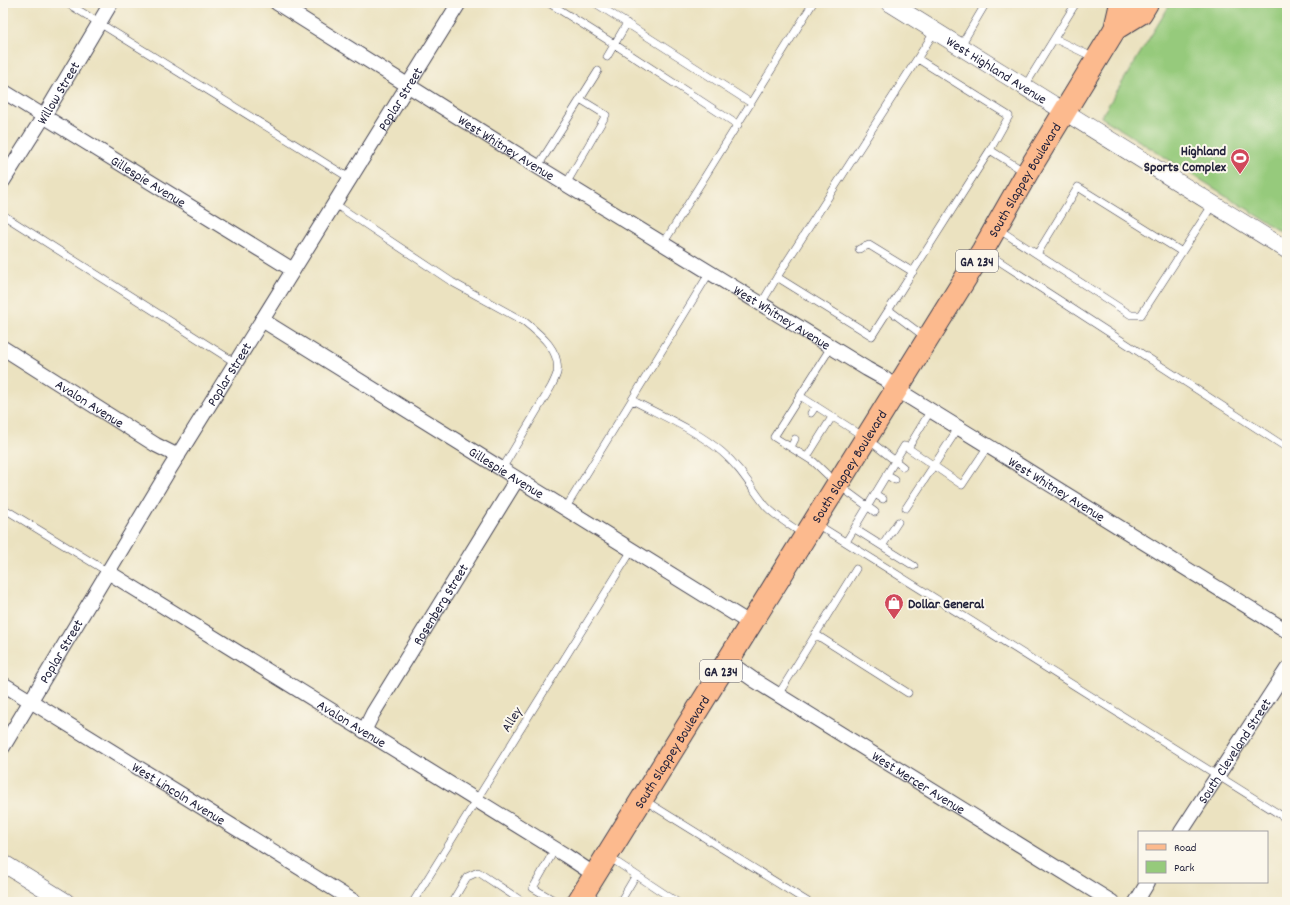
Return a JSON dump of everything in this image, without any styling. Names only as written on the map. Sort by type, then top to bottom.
[{"type":"main road","name":"South Slappey Boulevard","points":[[590,893],[607,856],[983,250],[1027,173],[1115,29],[1121,3]]},
{"type":"main road","name":"South Slappey Boulevard","points":[[1115,29],[1141,13],[1148,3]]},
{"type":"street","name":"Willow Street","points":[[3,181],[112,3]]},
{"type":"street","name":"West Whitney Avenue","points":[[277,3],[760,304],[885,379],[896,389],[1287,631]]},
{"type":"street","name":"Poplar Street","points":[[3,747],[178,456],[460,3]]},
{"type":"street","name":"West Highland Avenue","points":[[890,3],[1024,88],[1287,250]]},
{"type":"street","name":"Gillespie Avenue","points":[[3,91],[293,270]]},
{"type":"street","name":"Gillespie Avenue","points":[[262,320],[751,624]]},
{"type":"street","name":"Avalon Avenue","points":[[3,348],[156,445],[178,456]]},
{"type":"street","name":"Rosenberg Street","points":[[364,731],[373,713],[517,479]]},
{"type":"street","name":"Avalon Avenue","points":[[108,572],[555,849],[590,893]]},
{"type":"street","name":"West Mercer Avenue","points":[[727,661],[778,695],[1112,902]]},
{"type":"street","name":"South Cleveland Street","points":[[1182,831],[1287,669]]},
{"type":"street","name":"West Lincoln Avenue","points":[[3,684],[355,902]]},
{"type":"street","points":[[3,863],[66,902]]},
{"type":"street","points":[[1136,902],[1147,883]]},
{"type":"lane","points":[[67,3],[351,179]]},
{"type":"lane","points":[[549,3],[738,124]]},
{"type":"lane","points":[[595,3],[751,103]]},
{"type":"lane","points":[[663,244],[814,3]]},
{"type":"lane","points":[[960,47],[986,3]]},
{"type":"lane","points":[[1024,88],[1076,3]]},
{"type":"lane","points":[[607,57],[627,23]]},
{"type":"lane","points":[[760,304],[935,31]]},
{"type":"lane","points":[[1055,39],[1097,59]]},
{"type":"lane","points":[[777,277],[872,336],[889,310],[990,150],[1009,116],[918,59]]},
{"type":"lane","points":[[538,166],[598,71]]},
{"type":"lane","points":[[566,184],[606,115],[580,99]]},
{"type":"lane","points":[[990,150],[1027,173]]},
{"type":"lane","points":[[1037,254],[1078,187],[1182,252]]},
{"type":"lane","points":[[335,204],[452,282],[525,322],[536,331],[554,351],[557,362],[557,374],[551,387],[502,469]]},
{"type":"lane","points":[[996,228],[1131,315],[1141,315],[1213,204]]},
{"type":"lane","points":[[3,215],[236,363]]},
{"type":"lane","points":[[860,249],[869,245],[913,272]]},
{"type":"lane","points":[[983,250],[1287,448]]},
{"type":"lane","points":[[565,508],[710,272]]},
{"type":"lane","points":[[889,310],[928,339]]},
{"type":"lane","points":[[831,347],[774,437],[814,462],[837,484],[875,512]]},
{"type":"lane","points":[[800,396],[866,438],[894,462],[903,467]]},
{"type":"lane","points":[[632,400],[688,429],[722,452],[742,473],[766,506],[792,527],[810,529],[846,542],[1287,819]]},
{"type":"lane","points":[[811,413],[816,406]]},
{"type":"lane","points":[[908,448],[930,410]]},
{"type":"lane","points":[[806,457],[832,417]]},
{"type":"lane","points":[[906,508],[913,492],[924,481],[959,427]]},
{"type":"lane","points":[[791,447],[795,439]]},
{"type":"lane","points":[[846,542],[904,446],[962,485],[988,446]]},
{"type":"lane","points":[[886,475],[895,480]]},
{"type":"lane","points":[[918,477],[924,481]]},
{"type":"lane","points":[[875,494],[883,499]]},
{"type":"lane","points":[[3,508],[108,572]]},
{"type":"lane","points":[[882,546],[894,522]]},
{"type":"lane","points":[[854,529],[914,566]]},
{"type":"lane","name":"Alley","points":[[413,902],[468,816],[476,800],[632,550]]},
{"type":"lane","points":[[778,695],[856,569]]},
{"type":"lane","points":[[816,634],[908,693]]},
{"type":"lane","points":[[642,799],[808,902]]},
{"type":"lane","points":[[555,849],[533,888],[557,902]]},
{"type":"lane","points":[[607,856],[677,902]]},
{"type":"lane","points":[[452,902],[467,877],[478,872],[521,901]]},
{"type":"lane","points":[[620,902],[636,875]]},
{"type":"lane","points":[[508,902],[512,895]]},
{"type":"green space","name":"Highland Sports Complex","points":[[1171,3],[1287,3],[1287,234],[1101,117]]},
{"type":"place","name":"Highland Sports Complex","points":[[1240,175]]},
{"type":"place","name":"Dollar General","points":[[894,620]]}]
